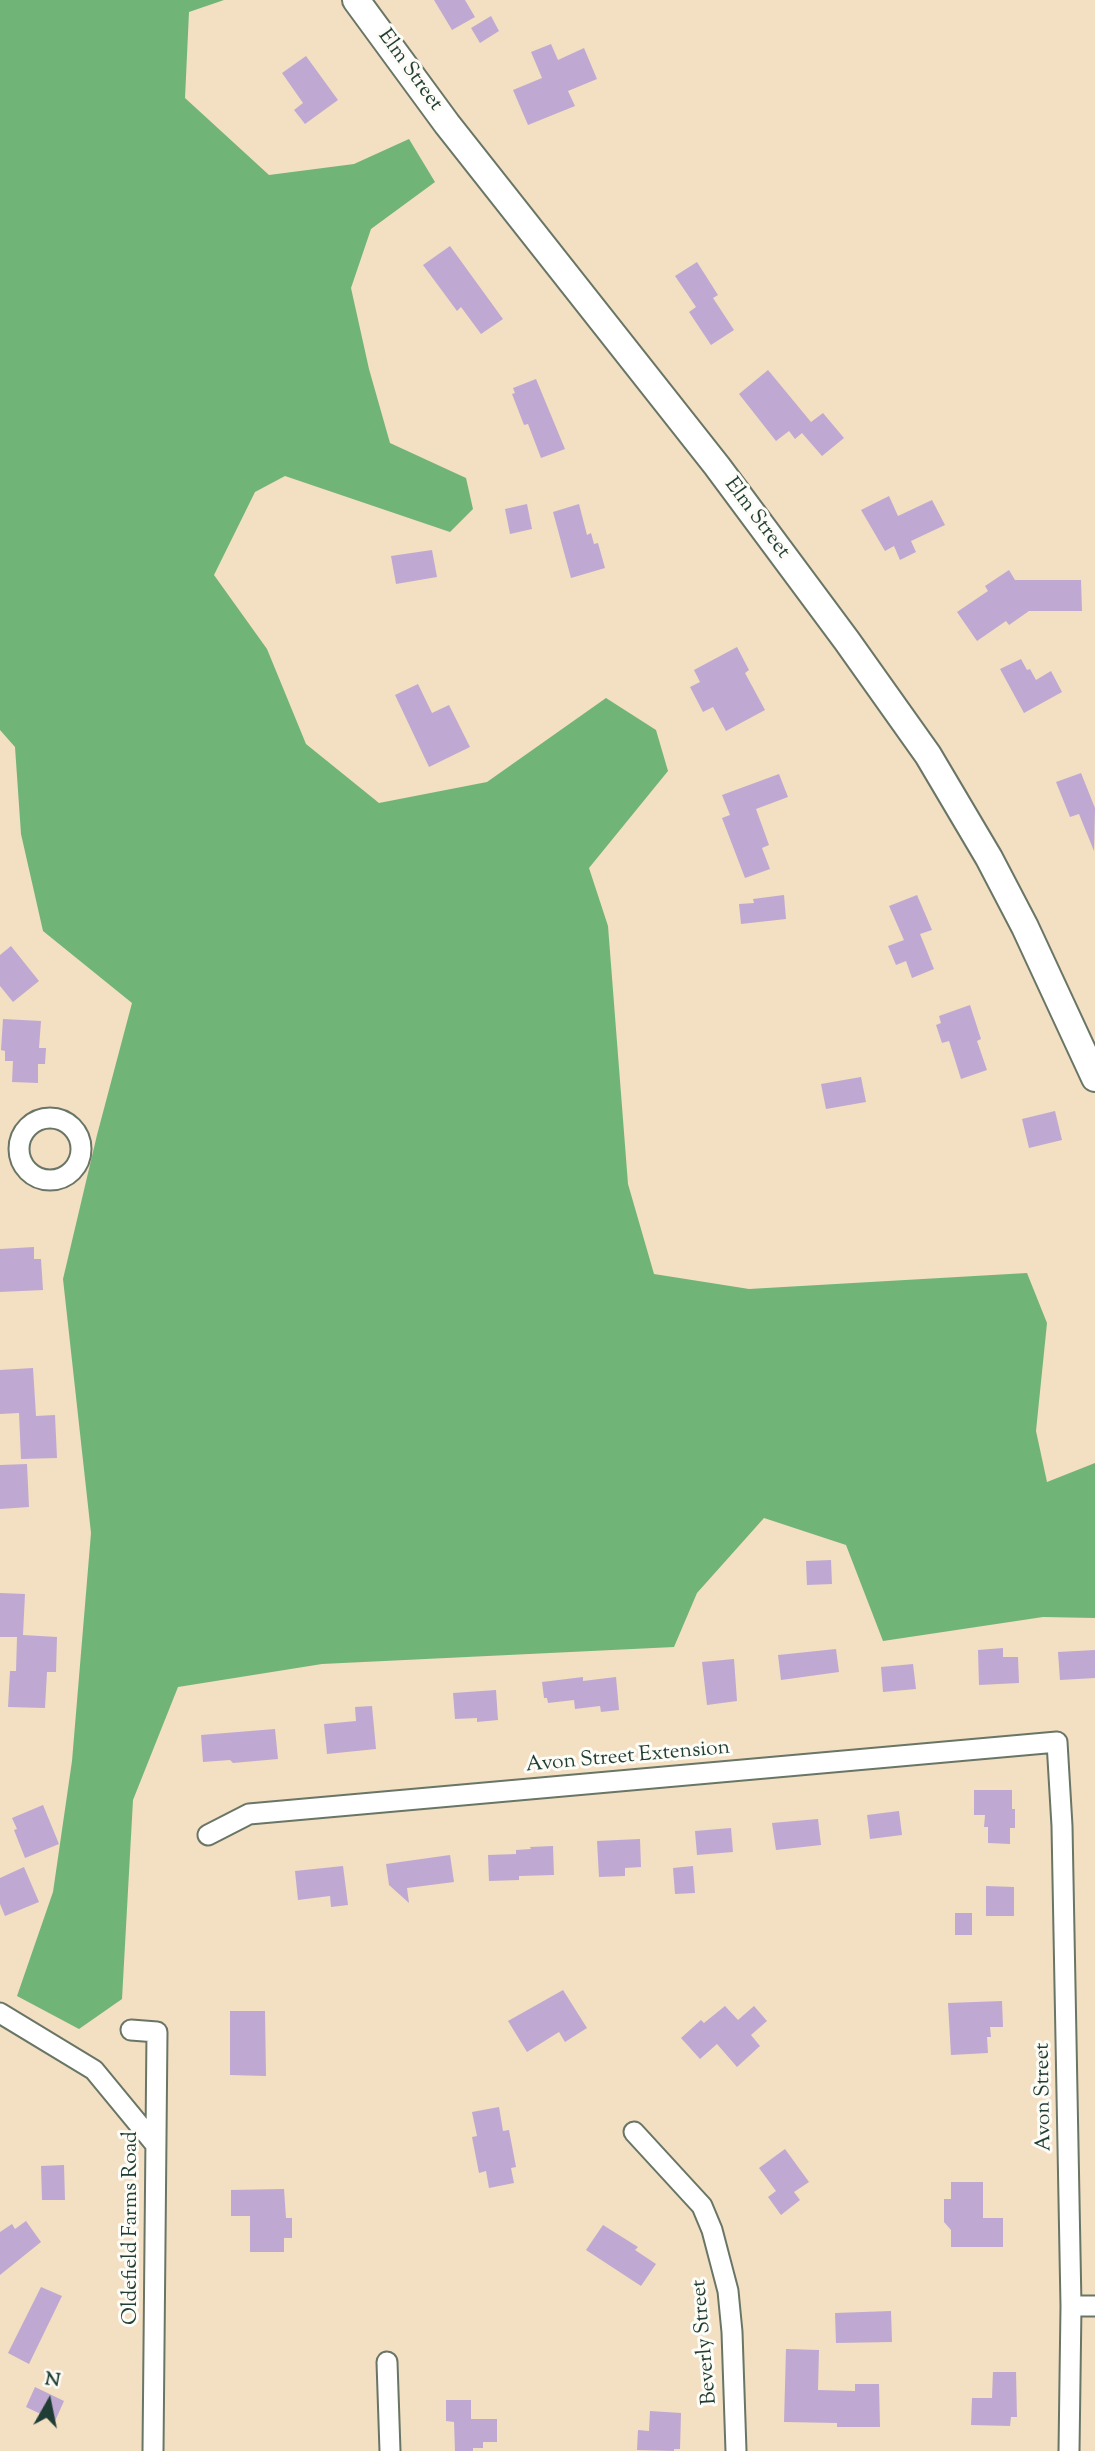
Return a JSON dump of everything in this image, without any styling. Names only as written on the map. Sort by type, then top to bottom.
[{"type":"street","name":"Elm Street","points":[[356,0],[447,124],[717,466],[928,755],[989,858],[1025,927],[1095,1078]]},
{"type":"street","name":"Avon Street Extension","points":[[208,1835],[249,1814],[1057,1742]]},
{"type":"street","name":"Avon Street","points":[[1057,1742],[1063,1840],[1071,2306],[1069,2451]]},
{"type":"street","points":[[0,2013],[93,2070],[155,2144]]},
{"type":"street","name":"Oldefield Farms Road","points":[[131,2030],[157,2032],[153,2451]]},
{"type":"street","name":"Beverly Street","points":[[634,2132],[702,2206],[712,2230],[729,2305],[736,2451]]},
{"type":"street","points":[[1071,2306],[1095,2306]]},
{"type":"street","points":[[387,2362],[390,2451]]},
{"type":"green space","points":[[0,0],[224,0],[189,12],[185,98],[269,175],[354,164],[409,139],[435,182],[371,229],[351,288],[369,369],[390,443],[466,478],[473,509],[450,532],[285,476],[255,492],[214,575],[267,649],[306,744],[379,803],[487,782],[606,698],[656,730],[668,771],[589,868],[608,926],[628,1184],[654,1274],[749,1289],[1027,1273],[1047,1323],[1036,1431],[1047,1482],[1095,1463],[1095,1618],[1043,1617],[883,1641],[846,1545],[764,1518],[697,1593],[674,1647],[322,1664],[178,1687],[133,1800],[122,1999],[79,2029],[17,1996],[53,1892],[72,1761],[91,1533],[63,1279],[132,1003],[43,931],[21,834],[15,747],[0,730]]},
{"type":"building","points":[[434,0],[465,0],[475,17],[452,30]]},
{"type":"building","points":[[491,16],[499,31],[480,43],[471,28]]},
{"type":"building","points":[[551,44],[558,60],[584,48],[597,79],[568,91],[575,106],[528,125],[513,90],[542,78],[531,52]]},
{"type":"building","points":[[306,56],[338,100],[305,124],[294,110],[303,103],[282,73]]},
{"type":"building","points":[[450,246],[503,319],[481,334],[461,307],[457,311],[423,265]]},
{"type":"building","points":[[697,262],[718,295],[713,298],[734,330],[711,345],[689,312],[696,307],[675,276]]},
{"type":"building","points":[[768,370],[811,422],[823,413],[844,438],[822,456],[802,433],[795,439],[789,431],[776,441],[739,394]]},
{"type":"building","points":[[536,379],[565,449],[541,458],[528,424],[524,425],[512,394],[515,393],[513,388]]},
{"type":"building","points":[[889,496],[898,516],[932,500],[945,525],[911,541],[916,552],[900,560],[894,546],[885,551],[861,510]]},
{"type":"building","points":[[527,504],[532,529],[510,534],[505,509]]},
{"type":"building","points":[[579,504],[587,535],[591,533],[594,544],[598,543],[605,568],[571,578],[553,512]]},
{"type":"building","points":[[432,550],[437,577],[396,584],[391,556]]},
{"type":"building","points":[[1009,570],[1015,580],[1081,580],[1082,611],[1029,611],[1009,625],[1006,621],[977,641],[957,612],[988,591],[985,586]]},
{"type":"building","points":[[737,647],[749,670],[745,673],[765,710],[726,731],[713,707],[703,712],[690,687],[700,682],[694,670]]},
{"type":"building","points":[[1021,659],[1036,680],[1051,671],[1062,692],[1024,713],[1000,669]]},
{"type":"building","points":[[418,684],[432,713],[449,705],[470,747],[429,767],[395,695]]},
{"type":"building","points":[[1081,773],[1095,808],[1094,851],[1079,814],[1070,817],[1056,782]]},
{"type":"building","points":[[779,774],[788,797],[756,809],[769,845],[762,848],[770,869],[745,878],[722,818],[730,815],[722,795]]},
{"type":"building","points":[[784,895],[786,919],[741,924],[739,904],[754,903],[753,899]]},
{"type":"building","points":[[917,895],[932,930],[920,934],[934,969],[912,978],[906,961],[896,965],[888,946],[904,940],[889,906]]},
{"type":"building","points":[[11,946],[39,981],[13,1002],[0,986],[0,955]]},
{"type":"building","points":[[970,1005],[981,1039],[977,1041],[987,1070],[961,1079],[949,1041],[942,1043],[936,1025],[941,1023],[939,1016]]},
{"type":"building","points":[[3,1019],[41,1021],[39,1048],[46,1048],[45,1064],[38,1064],[38,1083],[12,1082],[13,1061],[5,1061],[5,1051],[1,1050]]},
{"type":"building","points":[[861,1077],[866,1102],[826,1109],[821,1084]]},
{"type":"building","points":[[1055,1111],[1062,1140],[1029,1148],[1022,1119]]},
{"type":"building","points":[[34,1247],[34,1259],[41,1259],[43,1290],[0,1292],[0,1249]]},
{"type":"building","points":[[33,1368],[36,1416],[55,1415],[57,1458],[21,1459],[19,1413],[0,1414],[0,1370]]},
{"type":"building","points":[[27,1464],[29,1507],[0,1509],[0,1465]]},
{"type":"building","points":[[831,1560],[832,1584],[807,1585],[806,1561]]},
{"type":"building","points":[[0,1593],[25,1594],[23,1635],[57,1637],[56,1672],[47,1672],[45,1708],[8,1707],[10,1671],[16,1671],[17,1637],[0,1637]]},
{"type":"building","points":[[1003,1648],[1003,1657],[1018,1657],[1019,1683],[979,1685],[978,1650]]},
{"type":"building","points":[[836,1649],[839,1672],[781,1680],[778,1655]]},
{"type":"building","points":[[1095,1650],[1095,1678],[1060,1680],[1058,1652]]},
{"type":"building","points":[[734,1659],[737,1701],[707,1705],[702,1662]]},
{"type":"building","points":[[913,1664],[916,1689],[883,1692],[881,1667]]},
{"type":"building","points":[[583,1677],[583,1681],[616,1677],[619,1710],[601,1712],[600,1706],[575,1709],[574,1700],[548,1703],[547,1698],[544,1698],[542,1682]]},
{"type":"building","points":[[496,1690],[498,1720],[477,1722],[477,1718],[455,1719],[453,1693]]},
{"type":"building","points":[[372,1706],[376,1749],[327,1754],[324,1724],[356,1721],[355,1707]]},
{"type":"building","points":[[275,1729],[278,1759],[233,1763],[230,1760],[203,1762],[201,1735]]},
{"type":"building","points":[[974,1790],[1012,1790],[1015,1828],[1010,1828],[1010,1844],[988,1843],[988,1827],[984,1827],[985,1815],[974,1815]]},
{"type":"building","points":[[43,1805],[59,1844],[25,1858],[12,1818]]},
{"type":"building","points":[[899,1811],[902,1835],[870,1839],[867,1815]]},
{"type":"building","points":[[818,1819],[821,1845],[776,1850],[772,1823]]},
{"type":"building","points":[[731,1828],[733,1852],[697,1855],[695,1831]]},
{"type":"building","points":[[640,1839],[641,1867],[625,1868],[625,1876],[599,1877],[597,1841]]},
{"type":"building","points":[[553,1846],[554,1875],[519,1876],[519,1880],[489,1881],[488,1855],[516,1854],[516,1850]]},
{"type":"building","points":[[450,1855],[454,1882],[407,1888],[409,1903],[389,1885],[386,1864]]},
{"type":"building","points":[[343,1866],[348,1905],[331,1907],[330,1896],[298,1900],[295,1871]]},
{"type":"building","points":[[693,1866],[695,1893],[675,1894],[673,1868]]},
{"type":"building","points":[[24,1867],[39,1902],[5,1916],[0,1904],[0,1878]]},
{"type":"building","points":[[986,1886],[1014,1887],[1014,1916],[986,1916]]},
{"type":"building","points":[[955,1913],[972,1913],[972,1935],[955,1935]]},
{"type":"building","points":[[563,1990],[587,2028],[565,2042],[559,2032],[527,2052],[508,2021]]},
{"type":"building","points":[[1002,2001],[1003,2027],[990,2027],[991,2037],[987,2037],[988,2053],[951,2055],[948,2003]]},
{"type":"building","points":[[725,2006],[738,2020],[754,2006],[767,2021],[751,2035],[760,2046],[737,2067],[717,2044],[700,2059],[681,2038],[701,2020],[704,2023]]},
{"type":"building","points":[[230,2011],[265,2011],[266,2076],[230,2075]]},
{"type":"building","points":[[499,2107],[503,2131],[509,2130],[516,2167],[511,2168],[514,2183],[489,2188],[486,2171],[479,2173],[472,2137],[477,2136],[472,2112]]},
{"type":"building","points":[[785,2149],[809,2182],[794,2192],[800,2200],[781,2215],[768,2197],[776,2191],[759,2168]]},
{"type":"building","points":[[64,2165],[65,2200],[42,2200],[41,2166]]},
{"type":"building","points":[[951,2182],[983,2182],[983,2218],[1003,2218],[1003,2247],[951,2247],[951,2230],[944,2222],[944,2199],[951,2199]]},
{"type":"building","points":[[284,2189],[286,2218],[292,2218],[292,2238],[284,2238],[284,2252],[250,2252],[250,2216],[231,2216],[231,2190]]},
{"type":"building","points":[[26,2221],[41,2242],[0,2275],[0,2232],[12,2224],[15,2229]]},
{"type":"building","points":[[603,2225],[638,2247],[635,2250],[656,2264],[641,2286],[586,2250]]},
{"type":"building","points":[[41,2287],[62,2296],[29,2364],[8,2353]]},
{"type":"building","points":[[891,2311],[892,2342],[836,2343],[835,2313]]},
{"type":"building","points":[[786,2349],[819,2350],[818,2390],[855,2391],[855,2384],[879,2384],[880,2427],[837,2427],[837,2423],[784,2422]]},
{"type":"building","points":[[993,2372],[1016,2372],[1017,2417],[1011,2417],[1010,2426],[971,2425],[972,2398],[992,2398]]},
{"type":"building","points":[[35,2387],[64,2401],[55,2421],[26,2407]]},
{"type":"building","points":[[446,2400],[471,2400],[471,2419],[497,2419],[497,2442],[483,2442],[483,2448],[473,2448],[473,2451],[455,2451],[454,2422],[446,2421]]},
{"type":"building","points":[[650,2411],[681,2413],[680,2449],[637,2450],[638,2430],[649,2431]]}]
